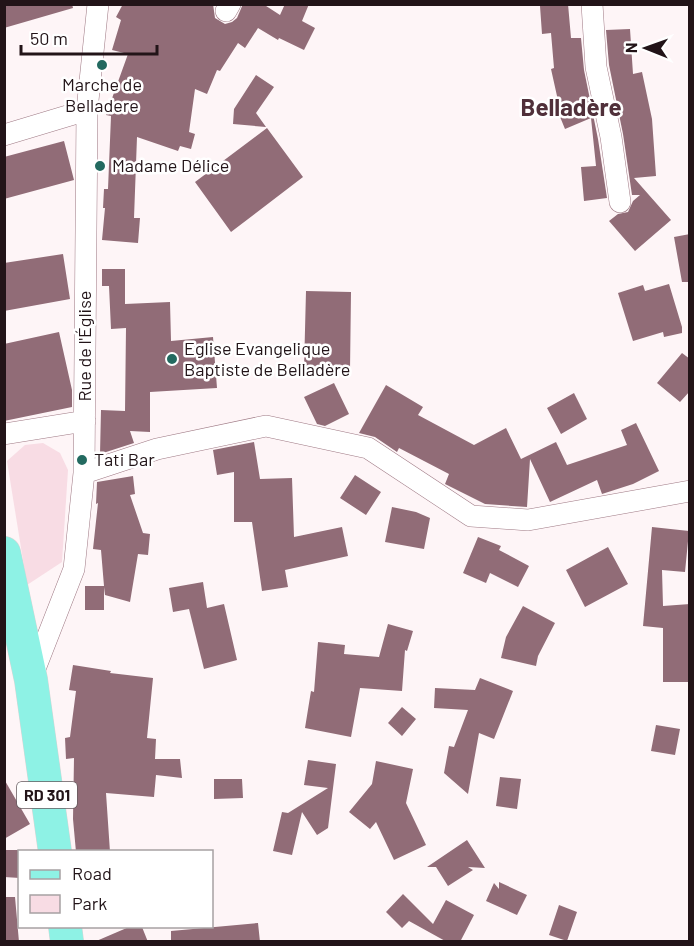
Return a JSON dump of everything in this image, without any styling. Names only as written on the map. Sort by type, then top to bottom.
[{"type":"main road","name":"RD 301","points":[[6,567],[31,680],[55,850]]},
{"type":"street","name":"Rue de l'Église","points":[[31,680],[74,569],[84,473],[87,110],[98,4]]},
{"type":"street","points":[[592,4],[596,68],[611,137],[620,202]]},
{"type":"street","points":[[4,135],[87,110]]},
{"type":"street","points":[[4,434],[85,421]]},
{"type":"street","points":[[84,473],[157,448],[266,426],[368,448],[471,516],[528,520],[690,491]]},
{"type":"green space","points":[[43,443],[60,453],[68,470],[62,562],[27,585],[7,461],[25,445]]},
{"type":"building","points":[[4,4],[72,4],[73,8],[4,28]]},
{"type":"building","points":[[123,4],[213,4],[215,18],[225,24],[237,18],[243,4],[263,4],[280,15],[285,4],[309,4],[302,21],[315,28],[304,50],[279,38],[278,40],[258,28],[245,48],[238,43],[220,71],[217,70],[207,94],[195,89],[189,132],[195,134],[191,149],[180,146],[178,151],[137,137],[134,218],[140,218],[138,243],[102,240],[104,189],[108,189],[111,116],[106,115],[128,54],[112,50],[121,20],[116,17]]},
{"type":"building","points":[[568,4],[571,38],[581,38],[584,70],[607,198],[584,201],[581,167],[596,166],[591,118],[565,129],[556,107],[559,105],[551,69],[554,68],[551,33],[542,34],[540,6]]},
{"type":"building","points":[[630,29],[633,74],[642,72],[652,119],[656,176],[634,178],[671,220],[635,251],[609,221],[618,214],[628,212],[633,201],[640,195],[632,195],[609,65],[606,30]]},
{"type":"building","points":[[256,75],[274,87],[256,113],[266,127],[233,124],[234,109]]},
{"type":"building","points":[[267,128],[303,177],[231,232],[195,182]]},
{"type":"building","points":[[64,141],[74,180],[4,199],[4,157]]},
{"type":"building","points":[[690,234],[690,282],[682,282],[674,237]]},
{"type":"building","points":[[63,254],[70,299],[4,311],[4,263]]},
{"type":"building","points":[[102,269],[125,269],[125,304],[170,302],[171,341],[213,337],[217,388],[150,392],[150,432],[130,431],[134,443],[100,454],[101,410],[125,411],[126,328],[111,329],[109,286],[102,286]]},
{"type":"building","points":[[669,284],[682,333],[664,337],[663,332],[633,341],[618,293],[643,285],[645,291]]},
{"type":"building","points":[[306,291],[351,292],[350,370],[304,369]]},
{"type":"building","points":[[59,332],[72,390],[72,407],[4,421],[4,344]]},
{"type":"building","points":[[682,353],[690,359],[690,391],[680,402],[657,383]]},
{"type":"building","points":[[334,383],[349,414],[325,426],[317,424],[304,397]]},
{"type":"building","points":[[386,385],[423,407],[418,415],[474,445],[506,428],[521,459],[556,442],[567,465],[627,445],[621,430],[636,423],[659,471],[633,484],[602,494],[597,480],[550,502],[530,459],[527,507],[485,504],[445,484],[449,474],[399,448],[397,452],[375,437],[359,433]]},
{"type":"building","points":[[574,393],[587,419],[561,434],[547,408]]},
{"type":"building","points":[[254,442],[260,479],[292,478],[294,537],[342,527],[348,556],[285,570],[288,587],[262,591],[252,522],[234,522],[234,472],[217,475],[213,450]]},
{"type":"building","points":[[355,475],[381,492],[366,515],[340,498]]},
{"type":"building","points":[[133,476],[135,494],[130,495],[143,533],[150,534],[148,555],[138,554],[130,602],[105,595],[104,587],[104,610],[85,610],[85,586],[104,586],[101,550],[93,549],[98,503],[96,504],[97,482]]},
{"type":"building","points":[[392,507],[416,512],[430,518],[424,549],[385,542]]},
{"type":"building","points":[[652,527],[689,531],[685,572],[662,570],[663,606],[690,604],[690,682],[663,682],[663,628],[643,626]]},
{"type":"building","points":[[478,537],[501,546],[499,550],[529,566],[518,587],[490,573],[486,583],[463,573]]},
{"type":"building","points":[[608,547],[628,584],[585,607],[566,570]]},
{"type":"building","points":[[203,582],[207,608],[224,604],[237,660],[204,669],[189,609],[173,612],[169,588]]},
{"type":"building","points":[[523,606],[555,623],[538,656],[536,666],[501,658],[506,637]]},
{"type":"building","points":[[388,624],[413,631],[407,651],[405,650],[402,691],[360,688],[351,737],[305,728],[311,691],[314,692],[318,642],[345,645],[344,654],[379,657]]},
{"type":"building","points":[[73,665],[111,671],[110,673],[153,678],[147,738],[156,739],[155,759],[180,759],[182,778],[156,775],[154,797],[106,793],[110,850],[76,850],[73,819],[74,758],[66,759],[65,738],[70,737],[76,691],[69,690]]},
{"type":"building","points":[[480,678],[513,691],[494,739],[479,733],[468,794],[444,773],[449,746],[454,747],[468,710],[434,708],[435,688],[475,690]]},
{"type":"building","points":[[402,707],[416,719],[402,736],[388,723]]},
{"type":"building","points":[[656,725],[680,729],[675,755],[651,751]]},
{"type":"building","points":[[308,760],[336,764],[328,828],[317,835],[302,812],[292,855],[273,851],[282,812],[288,813],[328,788],[304,785]]},
{"type":"building","points":[[376,761],[413,769],[406,803],[426,845],[394,860],[376,822],[370,829],[349,812],[372,784]]},
{"type":"building","points":[[500,777],[521,779],[517,809],[496,806]]},
{"type":"building","points":[[4,779],[30,824],[4,839]]},
{"type":"building","points":[[214,779],[242,779],[243,798],[214,799]]},
{"type":"building","points":[[467,840],[485,868],[468,867],[473,870],[448,886],[436,867],[427,867]]},
{"type":"building","points":[[4,850],[18,850],[18,878],[4,877]]},
{"type":"building","points":[[499,882],[527,895],[517,915],[486,901],[494,883],[499,889]]},
{"type":"building","points":[[403,894],[433,924],[446,900],[474,915],[460,942],[447,942],[409,921],[402,928],[386,912]]},
{"type":"building","points":[[4,897],[15,897],[19,942],[4,942]]},
{"type":"building","points":[[559,905],[577,912],[567,941],[549,935]]},
{"type":"building","points":[[258,923],[260,942],[171,942],[171,931]]},
{"type":"building","points":[[127,928],[142,928],[148,942],[94,942]]},
{"type":"place","name":"Marche de Belladere","points":[[102,65]]},
{"type":"place","name":"Madame Délice","points":[[100,166]]},
{"type":"place","name":"Eglise Evangelique Baptiste de Belladère","points":[[172,359]]},
{"type":"place","name":"Tati Bar","points":[[82,460]]},
{"type":"district","name":"Belladère","points":[[571,108]]}]
